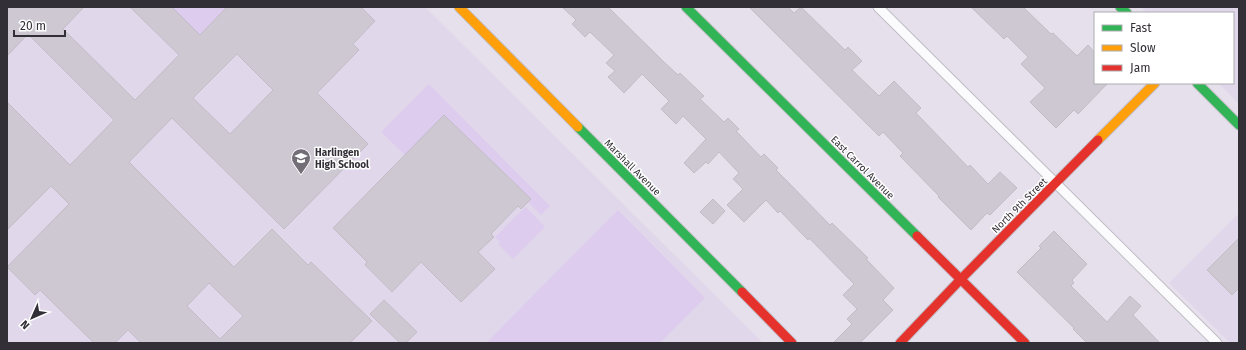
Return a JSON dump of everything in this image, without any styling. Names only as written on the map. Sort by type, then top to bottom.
[{"type":"street","name":"Marshall Avenue","points":[[459,7],[792,343]]},
{"type":"street","name":"East Carrol Avenue","points":[[686,7],[1025,343]]},
{"type":"street","name":"North 9th Street","points":[[900,343],[961,279],[1154,84]]},
{"type":"street","points":[[1198,84],[1239,125]]},
{"type":"lane","points":[[878,7],[1217,343]]},
{"type":"shaded area","name":"Harlingen High School","points":[[7,7],[425,7],[763,343],[7,343]]},
{"type":"shaded area","points":[[172,7],[227,7],[200,35]]},
{"type":"shaded area","points":[[1141,7],[1239,7],[1239,104],[1219,84],[1234,84],[1234,12],[1146,12]]},
{"type":"shaded area","points":[[429,84],[550,206],[541,215],[528,202],[530,199],[405,155],[381,132]]},
{"type":"shaded area","points":[[526,207],[545,227],[513,259],[498,244],[500,242],[495,237]]},
{"type":"shaded area","points":[[618,210],[705,298],[660,343],[486,343]]},
{"type":"shaded area","points":[[1239,213],[1239,343],[1230,343],[1169,283]]},
{"type":"building","points":[[7,7],[84,7],[63,29],[135,100],[179,55],[130,7],[172,7],[200,35],[227,7],[361,7],[375,21],[353,44],[359,50],[317,93],[368,144],[284,229],[172,118],[129,162],[234,267],[272,229],[308,265],[311,262],[372,321],[350,343],[141,343],[128,330],[115,343],[94,343],[40,290],[35,295],[7,267],[69,204],[51,186],[7,230],[7,102],[70,165],[114,120],[28,34],[7,56]],"holes":[[[237,54],[273,90],[230,134],[193,98]],[[209,283],[243,316],[220,339],[187,306]]]},
{"type":"building","points":[[562,7],[608,7],[678,75],[680,73],[704,96],[700,99],[724,122],[728,118],[739,129],[736,131],[761,157],[764,154],[778,168],[776,170],[830,225],[832,223],[868,258],[866,259],[894,288],[883,300],[893,310],[860,343],[833,343],[852,324],[847,319],[857,309],[843,295],[854,284],[809,238],[808,240],[780,211],[778,213],[766,200],[744,222],[727,205],[743,189],[733,179],[739,173],[719,152],[708,164],[706,162],[694,173],[684,163],[706,139],[683,116],[676,124],[661,109],[669,101],[642,74],[624,93],[608,77],[615,71],[606,63],[614,55],[590,32],[585,37],[572,24],[576,20]]},
{"type":"building","points":[[749,7],[788,7],[794,13],[801,7],[845,50],[848,47],[862,61],[852,70],[879,96],[894,81],[921,108],[916,113],[968,167],[970,165],[988,184],[1000,172],[1017,188],[990,215],[987,213],[971,230],[900,156],[903,153],[883,132],[879,136]]},
{"type":"building","points":[[971,7],[1023,7],[1077,56],[1088,45],[1094,52],[1094,84],[1107,84],[1078,114],[1074,110],[1056,128],[1030,102],[1045,88],[1021,64],[1028,57],[1007,36],[1004,39]]},
{"type":"building","points":[[444,115],[531,199],[521,209],[518,206],[491,234],[494,237],[478,252],[495,269],[461,302],[421,262],[392,292],[365,265],[367,262],[333,228]]},
{"type":"building","points":[[713,199],[725,211],[713,224],[700,212]]},
{"type":"building","points":[[1054,231],[1087,264],[1072,280],[1074,283],[1071,286],[1107,322],[1130,296],[1141,306],[1133,315],[1160,343],[1087,343],[1073,329],[1074,328],[1017,272],[1041,248],[1039,246]]},
{"type":"building","points":[[1239,238],[1239,288],[1232,295],[1207,270]]},
{"type":"building","points":[[384,300],[417,332],[406,343],[400,343],[370,314]]},
{"type":"traffic: fast","points":[[686,7],[917,236]]},
{"type":"traffic: fast","points":[[1120,7],[1126,12]]},
{"type":"traffic: fast","points":[[1198,84],[1239,125]]},
{"type":"traffic: fast","points":[[578,127],[742,292]]},
{"type":"traffic: slow","points":[[459,7],[578,127]]},
{"type":"traffic: slow","points":[[1098,140],[1154,84]]},
{"type":"traffic: jam","points":[[900,343],[1098,140]]},
{"type":"traffic: jam","points":[[917,236],[1025,343]]},
{"type":"traffic: jam","points":[[742,292],[792,343]]},
{"type":"place","name":"Harlingen High School","points":[[301,175]]}]
